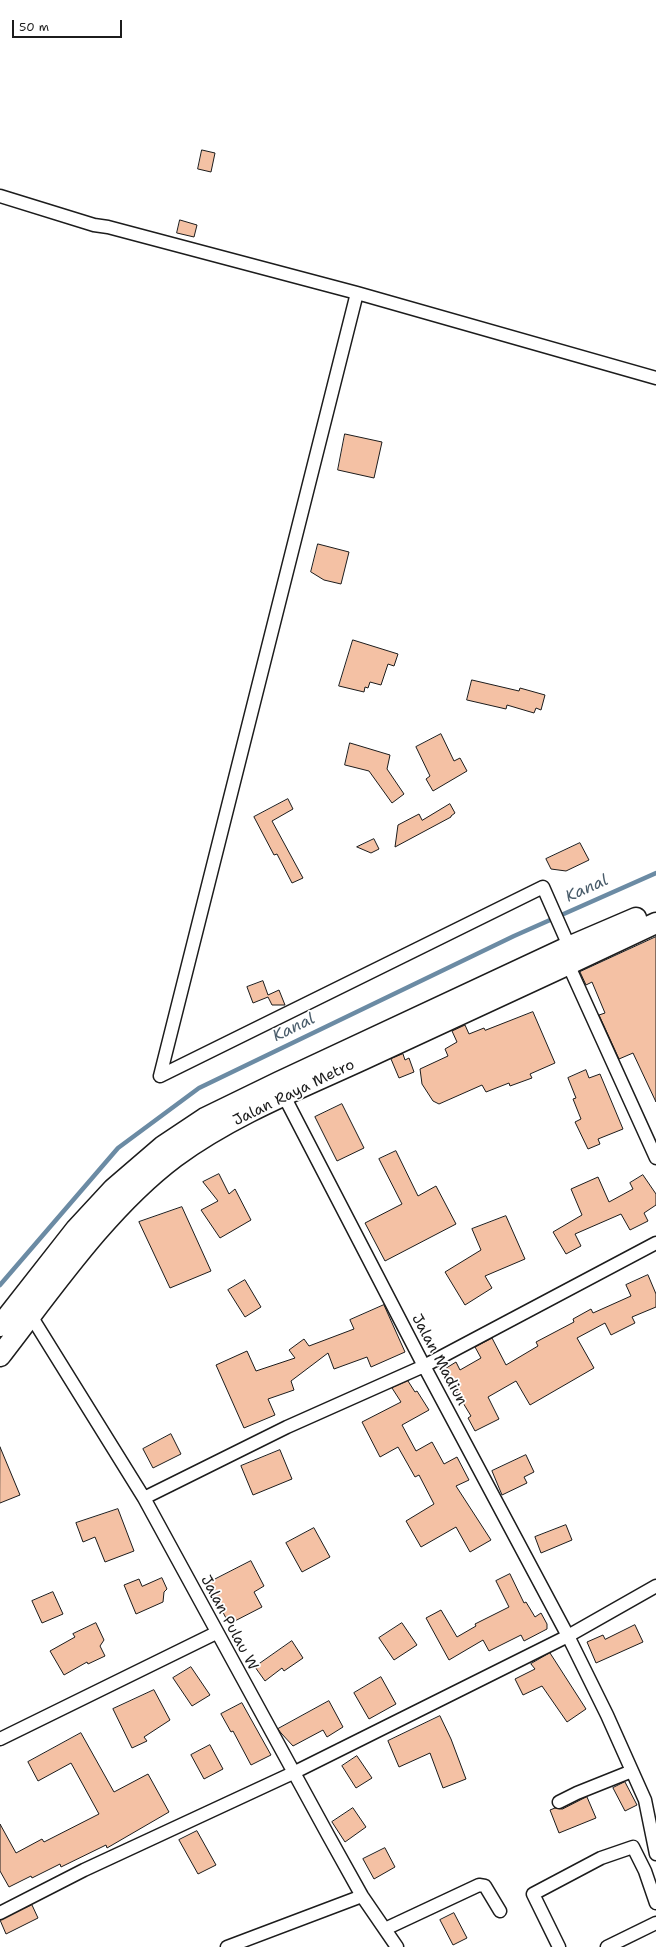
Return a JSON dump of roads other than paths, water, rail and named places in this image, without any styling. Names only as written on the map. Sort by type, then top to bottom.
[{"type":"highway","points":[[0,1356],[5,1330],[24,1309],[76,1229],[113,1189],[163,1146],[205,1118],[279,1082],[569,956],[656,909]]},
{"type":"highway","name":"Jalan Raya Metro","points":[[24,1309],[130,1198],[174,1158],[212,1133],[569,956],[656,922]]},
{"type":"street","points":[[0,196],[94,225],[108,227],[357,293],[656,378]]},
{"type":"street","points":[[357,293],[160,1076],[543,887],[569,956],[656,1158]]},
{"type":"street","name":"Jalan Madiun","points":[[284,1096],[424,1366],[568,1636],[607,1715],[646,1805],[656,1854]]},
{"type":"street","points":[[144,1498],[287,1427],[424,1366],[656,1243]]},
{"type":"street","name":"Jalan Pulau W","points":[[24,1309],[144,1498],[216,1633],[362,1896],[397,1947]]},
{"type":"street","points":[[0,1913],[84,1870],[293,1772],[568,1636],[656,1586]]},
{"type":"street","points":[[0,1739],[216,1633]]},
{"type":"street","points":[[559,1802],[577,1793],[632,1771]]},
{"type":"street","points":[[559,1947],[534,1894],[601,1858],[632,1847],[645,1871],[656,1904]]},
{"type":"street","points":[[385,1929],[479,1885],[485,1886],[500,1911]]},
{"type":"street","points":[[227,1947],[362,1896]]},
{"type":"street","points":[[606,1947],[656,1923]]},
{"type":"waterway","name":"Kanal","points":[[0,1285],[118,1148],[199,1088],[514,936],[656,873]]}]
